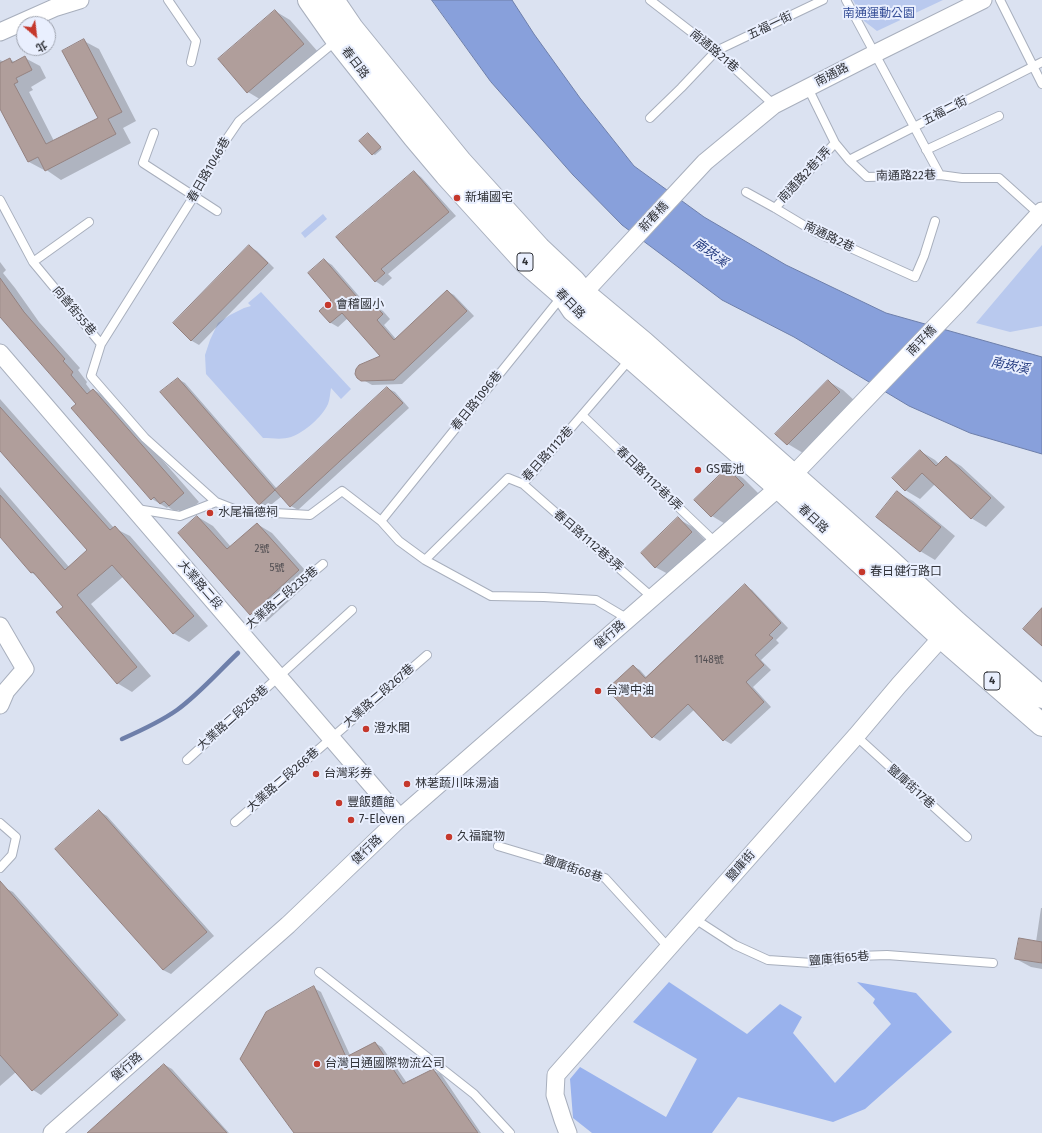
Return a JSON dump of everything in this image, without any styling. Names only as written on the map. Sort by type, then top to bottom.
[{"type":"main road","name":"春日路","points":[[309,0],[345,34],[539,248],[572,293],[786,481],[889,560],[956,622]]},
{"type":"main road","name":"春日路","points":[[333,0],[345,34]]},
{"type":"main road","name":"春日路","points":[[786,481],[870,572],[942,638]]},
{"type":"main road","name":"4","points":[[956,622],[1042,697]]},
{"type":"main road","name":"4","points":[[942,638],[1042,725]]},
{"type":"street","points":[[0,32],[54,8],[80,0]]},
{"type":"street","name":"南通路","points":[[696,172],[705,162],[774,105],[983,0]]},
{"type":"street","name":"新春橋","points":[[572,293],[613,261],[696,172]]},
{"type":"street","name":"南平橋","points":[[786,481],[958,303],[1037,216]]},
{"type":"street","name":"大業路二段","points":[[0,353],[400,818]]},
{"type":"street","name":"健行路","points":[[52,1133],[288,925],[400,818],[786,481]]},
{"type":"street","name":"鹽庫街","points":[[565,1126],[555,1095],[556,1074],[695,919],[899,685],[956,622]]},
{"type":"street","points":[[0,626],[25,669],[6,691],[0,705]]},
{"type":"lane","points":[[168,0],[196,41],[191,62]]},
{"type":"lane","name":"五福一街","points":[[716,51],[823,0]]},
{"type":"lane","points":[[846,0],[940,175]]},
{"type":"lane","points":[[1000,0],[1042,84]]},
{"type":"lane","name":"南通路21巷","points":[[654,1],[716,51],[774,105]]},
{"type":"lane","name":"春日路1046巷","points":[[101,344],[194,196],[226,140],[239,121],[345,34]]},
{"type":"lane","points":[[650,118],[716,51]]},
{"type":"lane","name":"五福二街","points":[[849,160],[1042,62]]},
{"type":"lane","name":"南通路22巷","points":[[808,88],[835,143],[849,160],[867,177],[940,175],[962,178],[999,178],[1037,216]]},
{"type":"lane","points":[[926,150],[999,116]]},
{"type":"lane","points":[[154,133],[143,163],[217,211]]},
{"type":"lane","name":"南通路2巷1弄","points":[[775,208],[835,143]]},
{"type":"lane","name":"南通路2巷","points":[[746,192],[815,232],[915,277],[924,256],[935,222]]},
{"type":"lane","name":"向善街55巷","points":[[0,200],[33,262],[101,344],[91,376],[145,438],[216,502]]},
{"type":"lane","points":[[33,262],[89,222]]},
{"type":"lane","name":"春日路1096巷","points":[[380,521],[572,293]]},
{"type":"lane","name":"春日路1112巷","points":[[425,560],[508,478],[523,484],[637,350]]},
{"type":"lane","name":"春日路1112巷1弄","points":[[582,415],[716,543]]},
{"type":"lane","name":"春日路1112巷3弄","points":[[523,484],[653,598]]},
{"type":"lane","points":[[134,508],[180,516],[216,502],[239,511],[310,515],[342,491],[380,521],[399,541],[425,560],[491,596],[596,600],[628,619]]},
{"type":"lane","name":"大業路二段235巷","points":[[247,640],[323,564]]},
{"type":"lane","name":"大業路二段258巷","points":[[187,760],[352,610]]},
{"type":"lane","name":"大業路二段267巷","points":[[332,738],[427,655]]},
{"type":"lane","name":"鹽庫街17巷","points":[[856,736],[967,837]]},
{"type":"lane","name":"大業路二段266巷","points":[[235,822],[332,738]]},
{"type":"lane","points":[[0,823],[16,837],[12,855],[0,868]]},
{"type":"lane","name":"鹽庫街68巷","points":[[498,846],[605,878],[669,948]]},
{"type":"lane","name":"鹽庫街65巷","points":[[695,919],[735,945],[768,960],[812,963],[858,956],[888,955],[993,963]]},
{"type":"lane","points":[[319,972],[474,1094],[510,1133]]},
{"type":"green space","name":"南通運動公園","points":[[853,0],[943,0],[877,31],[864,21]]},
{"type":"green space","points":[[323,214],[327,219],[305,238],[301,233]]},
{"type":"green space","points":[[1042,245],[1042,326],[1010,332],[976,323]]},
{"type":"green space","points":[[261,292],[351,389],[341,399],[331,388],[328,404],[322,414],[307,428],[288,438],[263,438],[206,374],[205,355],[218,323],[230,315],[251,306],[248,303]]},
{"type":"shaded area","points":[[669,982],[747,1034],[780,1004],[802,1017],[793,1033],[835,1083],[891,1024],[873,1003],[875,999],[857,982],[916,993],[952,1032],[865,1109],[833,1122],[738,1097],[712,1133],[592,1133],[573,1118],[570,1079],[580,1067],[666,1117],[697,1059],[633,1022]]},
{"type":"water","name":"南崁溪","points":[[432,0],[512,0],[534,34],[580,98],[634,166],[704,217],[786,265],[886,313],[1042,357],[1042,454],[970,433],[909,406],[794,337],[722,300],[622,225],[573,175],[491,82]]},
{"type":"building","points":[[275,10],[304,44],[247,93],[218,59]]},
{"type":"building","points":[[84,39],[122,112],[108,119],[116,134],[45,171],[38,157],[28,162],[0,109],[0,63],[10,58],[12,63],[25,56],[32,70],[16,78],[18,82],[14,84],[46,144],[98,118],[62,51]]},
{"type":"building","points":[[368,133],[381,147],[372,155],[359,141]]},
{"type":"building","points":[[414,171],[449,212],[381,269],[385,273],[375,282],[336,237]]},
{"type":"building","points":[[249,245],[268,263],[191,341],[173,323]]},
{"type":"building","points":[[324,259],[369,311],[375,306],[383,314],[377,320],[394,340],[447,290],[467,311],[394,380],[361,381],[355,374],[359,365],[380,356],[342,313],[330,323],[319,311],[331,300],[308,273]]},
{"type":"building","points":[[0,278],[24,312],[65,359],[63,361],[73,372],[71,375],[87,394],[93,389],[184,493],[169,506],[164,501],[160,504],[154,497],[151,500],[71,408],[76,404],[0,317]]},
{"type":"building","points":[[178,378],[275,490],[259,505],[160,392]]},
{"type":"building","points":[[828,380],[840,392],[787,445],[775,434]]},
{"type":"building","points":[[387,387],[403,403],[290,507],[275,490]]},
{"type":"building","points":[[0,407],[110,530],[115,526],[194,616],[173,634],[112,565],[77,595],[137,667],[117,684],[56,612],[63,607],[0,537],[0,495],[65,570],[87,550],[0,451]]},
{"type":"building","points":[[920,450],[936,466],[946,456],[991,498],[971,519],[922,473],[905,491],[892,478]]},
{"type":"building","points":[[727,468],[744,485],[711,517],[694,500]]},
{"type":"building","points":[[897,491],[941,527],[920,552],[876,517]]},
{"type":"building","points":[[197,516],[227,549],[257,523],[299,570],[250,615],[178,533]]},
{"type":"building","points":[[678,517],[692,532],[655,568],[641,553]]},
{"type":"building","points":[[745,584],[781,623],[769,635],[773,638],[755,655],[764,665],[746,682],[764,702],[723,741],[688,704],[652,738],[607,689],[633,665],[645,678]]},
{"type":"building","points":[[1042,608],[1042,646],[1023,629]]},
{"type":"building","points":[[99,810],[207,932],[163,970],[55,849]]},
{"type":"building","points":[[0,881],[118,1015],[32,1091],[0,1055]]},
{"type":"building","points":[[1019,938],[1042,942],[1042,963],[1015,959]]},
{"type":"building","name":"台灣日通國際物流公司","points":[[314,986],[346,1057],[375,1042],[403,1084],[433,1069],[478,1133],[294,1133],[240,1059],[266,1012]]},
{"type":"building","points":[[164,1064],[227,1133],[87,1133],[159,1068]]},
{"type":"waterway","points":[[122,739],[157,722],[177,710],[201,690],[238,653]]},
{"type":"place","name":"新埔國宅","points":[[457,198]]},
{"type":"place","name":"會稽國小","points":[[328,305]]},
{"type":"place","name":"GS電池","points":[[698,470]]},
{"type":"place","name":"水尾福德祠","points":[[210,513]]},
{"type":"place","name":"春日健行路口","points":[[862,572]]},
{"type":"place","name":"台灣中油","points":[[598,691]]},
{"type":"place","name":"澄水閣","points":[[366,729]]},
{"type":"place","name":"台灣彩券","points":[[316,774]]},
{"type":"place","name":"林荖蔬川味湯滷","points":[[407,784]]},
{"type":"place","name":"豐飯麵館","points":[[339,803]]},
{"type":"place","name":"7-Eleven","points":[[351,820]]},
{"type":"place","name":"久福寵物","points":[[449,837]]},
{"type":"place","name":"台灣日通國際物流公司","points":[[317,1064]]}]
